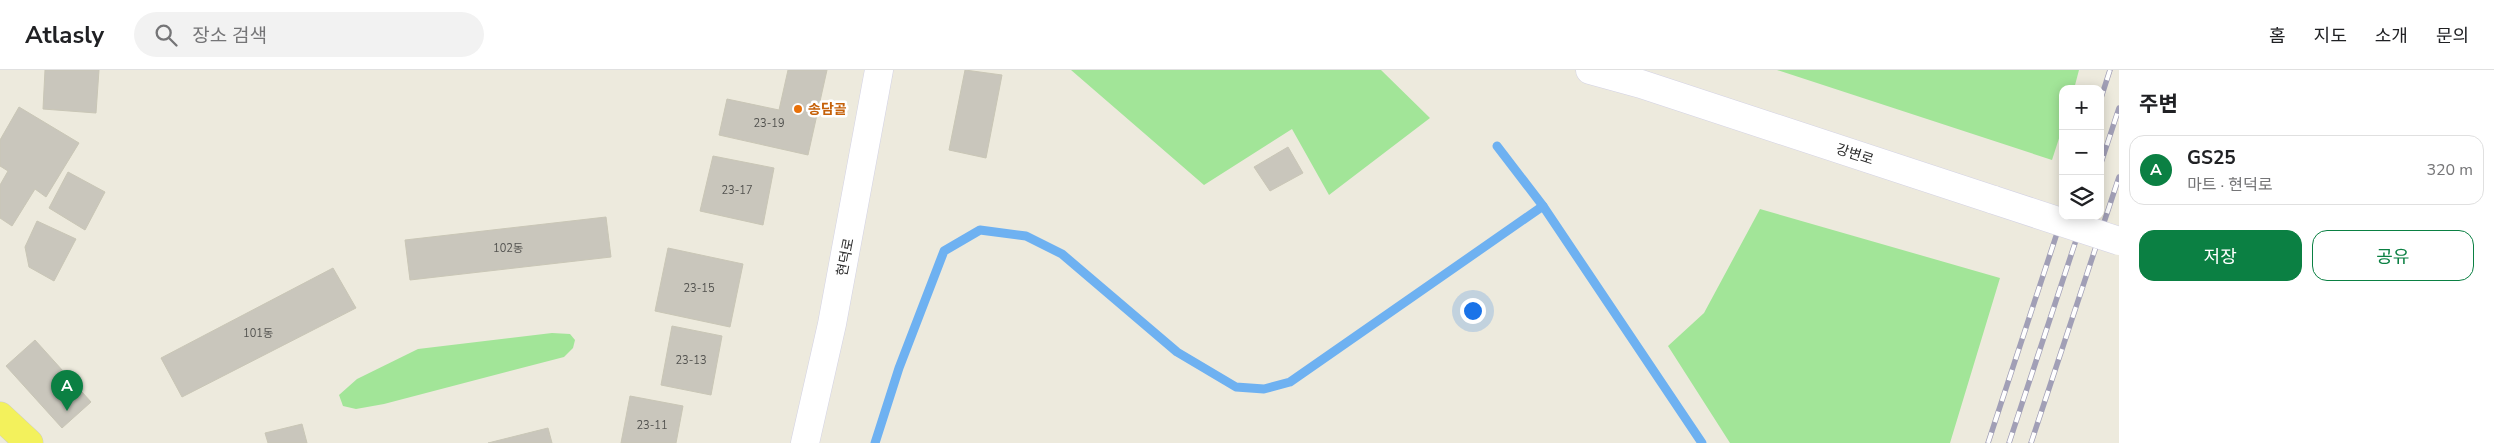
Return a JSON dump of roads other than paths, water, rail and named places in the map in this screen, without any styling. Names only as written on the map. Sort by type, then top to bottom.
[{"type":"main road","points":[[0,416],[29,443]]},
{"type":"street","name":"현덕로","points":[[805,443],[832,324],[879,70]]},
{"type":"street","name":"강변로","points":[[1590,70],[1647,77],[1994,200],[2119,241]]},
{"type":"waterway","points":[[1497,146],[1543,206],[1702,443]]},
{"type":"waterway","points":[[875,443],[899,368],[944,251],[980,230],[1026,236],[1062,254],[1177,352],[1236,387],[1264,389],[1290,382],[1543,206]]},
{"type":"railway","points":[[2104,89],[2110,70]]},
{"type":"railway","points":[[2104,154],[2119,108]]},
{"type":"railway","points":[[2031,443],[2119,177]]},
{"type":"railway","points":[[1988,443],[2061,220]]},
{"type":"railway","points":[[2009,443],[2083,220]]},
{"type":"place","name":"송담골","points":[[798,109]]},
{"type":"place","name":"GS25","points":[[67,411]]}]
